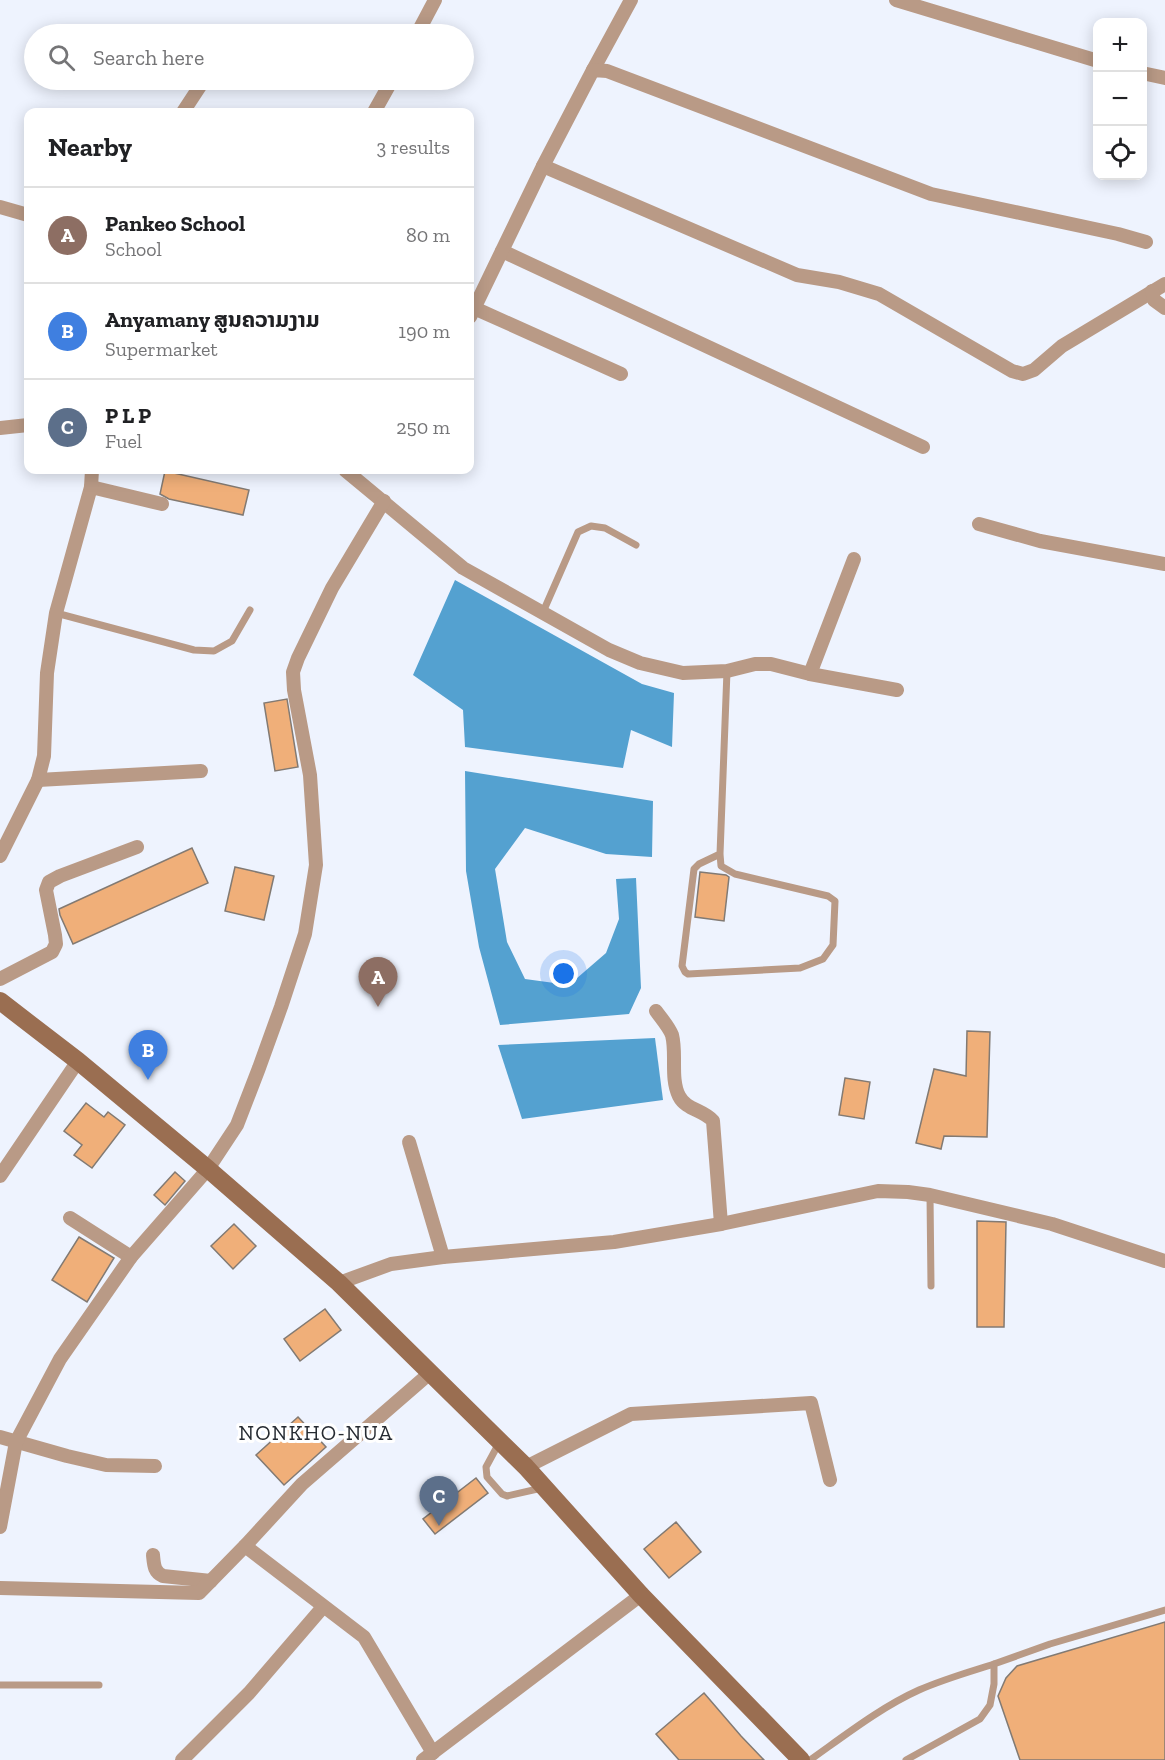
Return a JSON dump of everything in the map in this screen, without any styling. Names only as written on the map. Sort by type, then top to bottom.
[{"type":"main road","points":[[0,1001],[78,1060],[339,1283],[526,1467],[641,1595],[801,1760]]},
{"type":"street","points":[[422,24],[435,0]]},
{"type":"street","points":[[474,308],[543,166],[631,0]]},
{"type":"street","points":[[896,0],[1093,59]]},
{"type":"street","points":[[593,70],[607,71],[931,194],[1146,242]]},
{"type":"street","points":[[1147,74],[1165,78]]},
{"type":"street","points":[[186,108],[197,90]]},
{"type":"street","points":[[376,108],[386,90]]},
{"type":"street","points":[[543,166],[797,275],[838,282],[879,294],[1011,371],[1023,374],[1034,370],[1062,346],[1165,284]]},
{"type":"street","points":[[0,207],[24,214]]},
{"type":"street","points":[[502,251],[923,447]]},
{"type":"street","points":[[1152,291],[1154,300],[1165,308]]},
{"type":"street","points":[[474,313],[621,374]]},
{"type":"street","points":[[0,428],[24,425]]},
{"type":"street","points":[[0,856],[38,780],[44,756],[47,673],[56,613],[91,487],[92,474]]},
{"type":"street","points":[[350,474],[463,568],[609,650],[640,663],[683,673],[728,671],[755,664],[771,664],[810,674],[897,690]]},
{"type":"street","points":[[91,487],[162,504]]},
{"type":"street","points":[[0,1527],[16,1442],[60,1359],[132,1257],[208,1169],[237,1125],[281,1007],[305,934],[316,865],[310,776],[294,690],[293,672],[332,588],[384,501]]},
{"type":"street","points":[[979,524],[1040,541],[1165,564]]},
{"type":"street","points":[[810,674],[854,559]]},
{"type":"street","points":[[38,780],[201,771]]},
{"type":"street","points":[[0,979],[52,952],[56,944],[46,890],[49,882],[137,847]]},
{"type":"street","points":[[656,1011],[672,1035],[676,1088],[680,1099],[688,1107],[709,1116],[713,1121],[721,1224]]},
{"type":"street","points":[[0,1176],[78,1060]]},
{"type":"street","points":[[409,1142],[443,1257]]},
{"type":"street","points":[[339,1283],[391,1264],[443,1257],[614,1242],[721,1224],[878,1191],[930,1195],[1052,1224],[1165,1261]]},
{"type":"street","points":[[70,1218],[132,1257]]},
{"type":"street","points":[[0,1588],[199,1593],[303,1484],[430,1373]]},
{"type":"street","points":[[526,1467],[632,1414],[811,1403],[830,1480]]},
{"type":"street","points":[[0,1437],[106,1465],[155,1466]]},
{"type":"street","points":[[245,1546],[363,1637],[428,1757],[641,1595]]},
{"type":"street","points":[[153,1556],[155,1570],[163,1576],[211,1581]]},
{"type":"street","points":[[182,1760],[249,1694],[323,1607]]},
{"type":"lane","points":[[543,612],[578,532],[591,526],[604,528],[636,545]]},
{"type":"lane","points":[[56,613],[194,650],[214,651],[232,641],[250,610]]},
{"type":"lane","points":[[720,854],[699,864],[694,869],[682,966],[685,972],[700,974],[800,968],[824,959],[833,945],[835,901],[828,896],[735,874],[721,866],[728,671]]},
{"type":"lane","points":[[930,1195],[931,1286]]},
{"type":"lane","points":[[500,1441],[486,1467],[486,1472],[487,1477],[502,1494],[511,1496],[545,1488]]},
{"type":"lane","points":[[810,1760],[870,1718],[918,1690],[1050,1644],[1165,1610]]},
{"type":"lane","points":[[906,1760],[980,1719],[990,1705],[994,1684],[994,1664]]},
{"type":"lane","points":[[0,1685],[99,1685]]},
{"type":"water","points":[[455,580],[642,684],[674,693],[672,747],[631,730],[623,768],[465,747],[463,710],[413,675]]},
{"type":"water","points":[[465,771],[653,801],[652,857],[606,854],[525,828],[495,869],[507,942],[525,979],[569,985],[606,953],[619,919],[616,879],[636,878],[641,988],[629,1014],[500,1025],[479,947],[466,871]]},
{"type":"water","points":[[655,1038],[663,1100],[522,1119],[498,1045]]},
{"type":"building","points":[[164,474],[178,474],[249,490],[243,515],[169,499],[160,494]]},
{"type":"building","points":[[287,699],[298,767],[275,771],[264,703]]},
{"type":"building","points":[[192,848],[208,883],[73,944],[59,909]]},
{"type":"building","points":[[235,867],[274,876],[264,920],[225,911]]},
{"type":"building","points":[[700,872],[729,877],[724,921],[695,917]]},
{"type":"building","points":[[967,1031],[990,1032],[987,1137],[944,1136],[941,1149],[916,1143],[934,1069],[966,1076]]},
{"type":"building","points":[[845,1078],[870,1082],[864,1119],[839,1115]]},
{"type":"building","points":[[86,1103],[104,1117],[108,1112],[125,1125],[92,1168],[74,1155],[82,1145],[64,1131]]},
{"type":"building","points":[[175,1172],[185,1181],[165,1205],[154,1195]]},
{"type":"building","points":[[977,1221],[1006,1222],[1004,1327],[977,1327]]},
{"type":"building","points":[[234,1224],[256,1246],[233,1269],[211,1246]]},
{"type":"building","points":[[79,1237],[114,1258],[87,1302],[52,1280]]},
{"type":"building","points":[[325,1309],[341,1330],[300,1361],[284,1339]]},
{"type":"building","points":[[298,1417],[326,1447],[284,1485],[256,1455]]},
{"type":"building","points":[[476,1478],[488,1493],[435,1534],[423,1519]]},
{"type":"building","points":[[676,1522],[701,1552],[669,1578],[644,1549]]},
{"type":"building","points":[[1165,1622],[1165,1760],[1020,1760],[998,1696],[1006,1678],[1017,1666]]},
{"type":"building","points":[[704,1693],[764,1760],[679,1760],[656,1734]]},
{"type":"place","name":"Pankeo School","points":[[378,1007]]},
{"type":"place","name":"Anyamany ສູນຄວາມງາມ","points":[[148,1080]]},
{"type":"place","name":"P L P","points":[[439,1526]]},
{"type":"district","name":"NONKHO-NUA","points":[[316,1433]]}]
